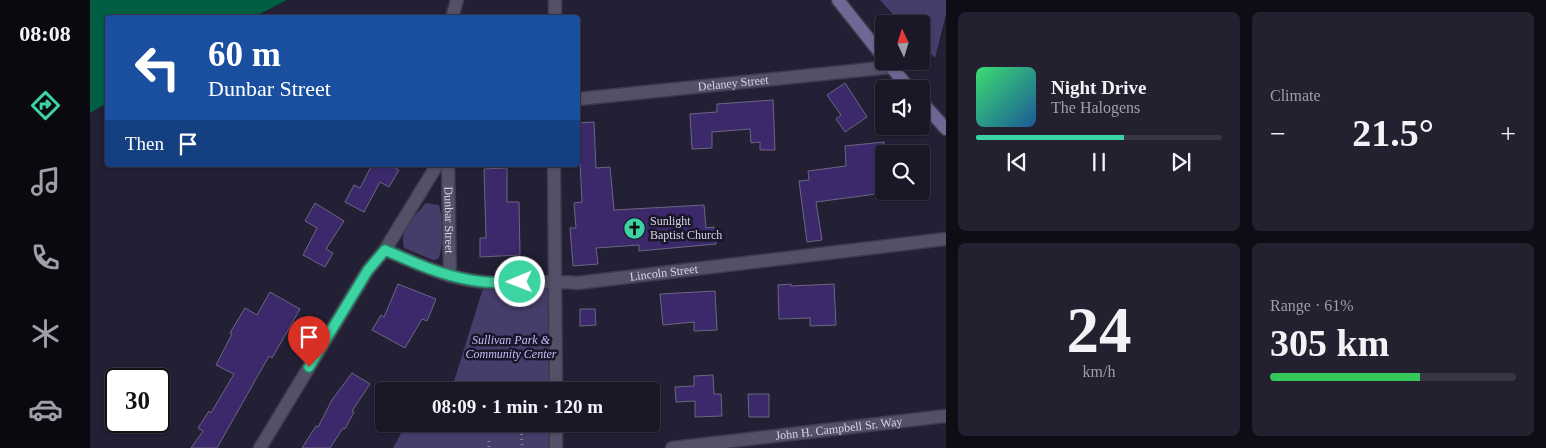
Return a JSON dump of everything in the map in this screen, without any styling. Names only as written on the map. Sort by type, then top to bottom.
[{"type":"main road","points":[[838,0],[875,47]]},
{"type":"main road","points":[[894,70],[902,80]]},
{"type":"main road","points":[[930,111],[946,129]]},
{"type":"street","points":[[453,15],[457,0]]},
{"type":"street","points":[[555,0],[555,15]]},
{"type":"street","name":"Delaney Street","points":[[580,99],[875,63]]},
{"type":"street","name":"Dunbar Street","points":[[260,448],[368,270],[385,250],[436,167]]},
{"type":"street","name":"Dunbar Street","points":[[448,167],[450,276]]},
{"type":"street","points":[[554,167],[556,382]]},
{"type":"street","name":"Lincoln Street","points":[[385,250],[430,270],[450,276],[485,282],[554,281],[577,283],[946,239]]},
{"type":"street","name":"John H. Campbell Sr. Way","points":[[672,448],[946,416]]},
{"type":"street","points":[[556,432],[556,448]]},
{"type":"path","points":[[521,432],[522,448]]},
{"type":"path","points":[[489,441],[489,448]]},
{"type":"green space","points":[[880,0],[946,0],[946,14],[935,58],[930,53],[930,15],[894,15]]},
{"type":"green space","points":[[426,203],[439,205],[441,217],[440,254],[438,259],[433,260],[404,248],[403,241],[406,229],[412,218]]},
{"type":"green space","name":"Sullivan Park & Community Center","points":[[554,281],[556,382],[454,382],[485,282]]},
{"type":"green space","points":[[402,432],[556,432],[556,448],[393,448]]},
{"type":"shaded area","points":[[90,0],[287,0],[258,15],[105,15],[105,104],[90,113]]},
{"type":"building","points":[[845,83],[867,117],[845,132],[836,119],[841,115],[827,95]]},
{"type":"building","points":[[773,100],[775,150],[760,150],[760,142],[751,143],[750,129],[712,132],[712,148],[692,149],[690,114],[717,112],[717,104]]},
{"type":"building","points":[[594,122],[596,168],[610,167],[614,210],[704,205],[706,228],[714,227],[716,244],[639,251],[639,245],[596,248],[598,264],[573,266],[570,228],[576,228],[574,203],[582,202],[580,123]]},
{"type":"building","points":[[884,142],[884,145],[875,145],[875,194],[816,202],[822,240],[807,242],[799,181],[809,180],[808,171],[846,166],[845,146]]},
{"type":"building","points":[[371,167],[394,167],[399,170],[389,187],[380,182],[364,212],[345,202],[354,185],[360,188]]},
{"type":"building","points":[[507,168],[507,202],[519,202],[520,255],[480,257],[480,238],[486,238],[484,169]]},
{"type":"building","points":[[315,203],[344,221],[326,249],[333,253],[325,267],[303,255],[317,228],[305,221]]},
{"type":"building","points":[[398,284],[436,299],[427,321],[422,319],[405,348],[372,330],[381,315],[384,317]]},
{"type":"building","points":[[791,284],[791,286],[834,284],[836,325],[810,326],[810,318],[779,319],[778,285]]},
{"type":"building","points":[[715,291],[717,330],[694,331],[694,322],[663,325],[660,294]]},
{"type":"building","points":[[270,292],[300,309],[272,358],[269,356],[217,448],[191,448],[203,431],[198,428],[209,411],[211,413],[234,374],[216,365],[232,334],[230,333],[245,308],[257,315]]},
{"type":"building","points":[[580,309],[595,309],[596,325],[580,326]]},
{"type":"building","points":[[352,373],[370,384],[352,411],[354,412],[345,429],[343,428],[330,448],[302,448],[316,426],[318,427],[332,400]]},
{"type":"building","points":[[713,375],[714,394],[721,394],[722,416],[695,417],[695,401],[676,402],[675,387],[694,386],[694,376]]},
{"type":"building","points":[[748,394],[769,394],[769,417],[749,417]]},
{"type":"place","name":"Sunlight Baptist Church","points":[[634,228]]},
{"type":"route","points":[[309,367],[368,270],[385,250],[430,270],[450,276],[485,282],[520,282]]}]
